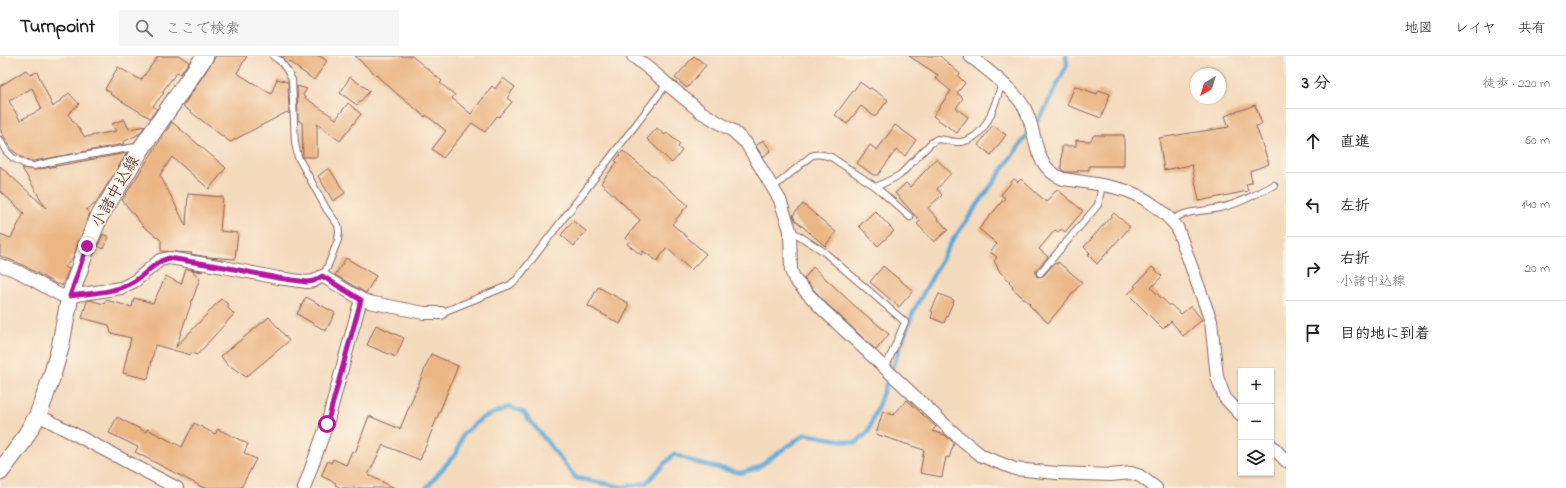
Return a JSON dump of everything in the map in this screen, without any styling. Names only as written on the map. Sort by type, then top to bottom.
[{"type":"main road","name":"小諸中込線","points":[[0,472],[21,444],[38,415],[51,380],[60,348],[70,296],[87,246],[99,217],[141,149],[204,56]]},
{"type":"street","points":[[633,56],[701,112],[732,131],[746,143],[774,187],[780,200],[790,230],[791,270],[795,280],[822,309],[955,434],[982,456],[1024,470],[1111,475],[1131,473],[1140,476],[1156,488]]},
{"type":"street","points":[[970,56],[1023,105],[1032,127],[1040,158],[1047,169],[1063,179],[1129,191],[1139,196],[1171,220],[1177,228],[1211,321],[1217,377],[1225,398],[1238,412]]},
{"type":"street","points":[[0,265],[16,271],[60,295],[70,296],[121,288],[134,281],[160,260],[169,258],[307,282],[314,281],[322,276],[361,300],[424,313],[441,313]]},
{"type":"street","points":[[304,488],[327,424],[361,300]]},
{"type":"street","points":[[38,415],[177,488]]},
{"type":"street","points":[[1274,448],[1286,461]]},
{"type":"lane","points":[[274,56],[287,70],[292,80],[295,143],[298,157],[310,180],[338,225],[338,240],[327,268],[322,276]]},
{"type":"lane","points":[[441,313],[510,285],[517,279],[667,84]]},
{"type":"lane","points":[[876,187],[900,175],[931,143],[937,139],[960,143],[978,135],[987,122],[1002,84]]},
{"type":"lane","points":[[0,140],[3,152],[27,166],[34,166],[129,148],[136,147],[141,149]]},
{"type":"lane","points":[[774,187],[811,156],[817,154],[831,157],[876,187],[910,217]]},
{"type":"lane","points":[[1171,220],[1181,214],[1220,208],[1243,201],[1274,185]]},
{"type":"lane","points":[[1040,274],[1098,205],[1102,186]]},
{"type":"lane","points":[[790,230],[823,251],[905,322],[888,371]]},
{"type":"building","points":[[158,56],[180,56],[189,62],[180,74],[177,72],[162,92],[164,93],[153,106],[157,109],[150,118],[110,94],[111,93],[105,89],[118,67],[141,80]]},
{"type":"building","points":[[216,56],[247,56],[237,73],[271,94],[277,79],[288,82],[289,114],[287,112],[230,142],[183,106]]},
{"type":"building","points":[[281,56],[320,56],[327,61],[314,80]]},
{"type":"building","points":[[355,56],[412,56],[442,81],[440,83],[455,95],[452,98],[471,114],[492,86],[495,89],[503,78],[515,87],[507,98],[512,102],[499,117],[497,116],[485,132],[472,123],[443,158],[432,149],[446,131],[426,115],[425,117]]},
{"type":"building","points":[[694,56],[706,65],[687,88],[675,78]]},
{"type":"building","points":[[909,56],[940,56],[960,74],[958,76],[965,83],[957,93],[963,98],[956,108],[968,117],[957,133],[933,116],[951,91],[935,78],[938,75]]},
{"type":"building","points":[[26,70],[30,75],[37,72],[53,107],[69,93],[79,104],[68,114],[85,137],[116,131],[112,124],[124,119],[129,129],[145,126],[139,134],[123,142],[124,144],[28,161],[13,151],[0,130],[0,86]],"holes":[[[32,88],[42,109],[20,120],[9,101]]]},
{"type":"building","points":[[350,77],[370,91],[357,105],[340,93]]},
{"type":"building","points":[[860,82],[888,100],[875,117],[861,106],[847,124],[835,115]]},
{"type":"building","points":[[297,86],[307,89],[303,95],[304,97],[336,119],[348,103],[361,114],[340,141],[317,124],[317,157],[303,157],[302,123],[298,120]]},
{"type":"building","points":[[1075,86],[1097,94],[1099,90],[1110,94],[1101,118],[1067,105]]},
{"type":"building","points":[[1255,105],[1262,124],[1256,126],[1269,164],[1250,171],[1252,183],[1246,184],[1248,191],[1199,201],[1192,165],[1164,170],[1159,138],[1229,127],[1225,116]]},
{"type":"building","points":[[172,122],[226,168],[209,189],[172,157],[160,175],[186,226],[188,194],[223,197],[220,231],[238,233],[235,259],[208,257],[191,254],[192,253],[161,251],[161,240],[143,226],[122,200]]},
{"type":"building","points":[[895,125],[916,140],[905,156],[896,150],[878,175],[873,175],[857,163],[870,145],[877,150]]},
{"type":"building","points":[[993,125],[1006,135],[991,155],[978,145]]},
{"type":"building","points":[[657,128],[665,135],[667,133],[680,144],[678,147],[682,151],[672,163],[647,139]]},
{"type":"building","points":[[1094,135],[1124,135],[1124,166],[1089,166],[1089,170],[1078,170],[1078,172],[1065,172],[1061,169],[1062,146],[1076,146],[1076,140],[1090,141]]},
{"type":"building","points":[[763,140],[771,150],[763,157],[756,146]]},
{"type":"building","points":[[623,151],[688,205],[672,224],[706,254],[691,270],[667,248],[657,261],[643,251],[641,255],[627,244],[629,241],[626,238],[640,220],[601,183],[617,162],[615,161]]},
{"type":"building","points":[[127,153],[95,204],[86,210],[90,213],[73,257],[65,267],[69,269],[62,286],[59,283],[58,285],[21,264],[0,256],[0,234],[11,238],[24,213],[0,191],[0,166],[46,208],[22,168],[35,170]]},
{"type":"building","points":[[936,159],[951,173],[937,189],[942,195],[928,208],[948,230],[934,242],[917,224],[920,221],[895,193],[906,183],[910,187]]},
{"type":"building","points":[[329,168],[345,193],[333,201],[318,176]]},
{"type":"building","points":[[1014,179],[1018,182],[1021,179],[1046,202],[1057,189],[1083,211],[1065,232],[1061,229],[1058,232],[1055,230],[1039,249],[1048,257],[1036,270],[1037,277],[1043,276],[1055,263],[1057,264],[1058,262],[1082,282],[1048,323],[1012,288],[1013,286],[1009,282],[1010,281],[1000,272],[994,261],[997,257],[990,252],[997,244],[979,229],[1005,198],[1001,195]]},
{"type":"building","points":[[803,204],[836,232],[825,246],[795,220],[793,215]]},
{"type":"building","points":[[875,211],[894,231],[878,246],[859,226]]},
{"type":"building","points":[[1114,213],[1130,227],[1097,264],[1088,255],[1090,253],[1084,247]]},
{"type":"building","points":[[573,221],[586,231],[574,246],[561,235]]},
{"type":"building","points":[[103,234],[109,237],[103,249],[98,246]]},
{"type":"building","points":[[346,258],[376,276],[366,293],[335,275]]},
{"type":"building","points":[[883,266],[913,291],[899,307],[870,282]]},
{"type":"building","points":[[813,267],[856,307],[889,334],[876,350],[827,304],[804,279]]},
{"type":"building","points":[[1152,267],[1162,276],[1151,288],[1181,314],[1191,306],[1202,320],[1183,336],[1171,321],[1163,329],[1128,294],[1136,287],[1134,286]]},
{"type":"building","points":[[186,269],[203,271],[191,270],[200,278],[176,347],[221,299],[228,304],[228,308],[234,314],[197,355],[191,353],[191,355],[155,345],[148,379],[123,373],[131,338],[111,333],[109,325],[82,318],[87,301],[90,300],[104,304],[106,300],[132,307],[134,298],[153,303],[166,276],[181,284]]},
{"type":"building","points":[[598,287],[628,303],[628,308],[620,324],[588,306]]},
{"type":"building","points":[[939,294],[954,300],[944,323],[931,318],[933,312],[931,311]]},
{"type":"building","points":[[306,297],[335,313],[326,331],[297,314]]},
{"type":"building","points":[[269,317],[289,341],[246,377],[229,365],[228,366],[221,356]]},
{"type":"building","points":[[376,325],[404,338],[396,357],[367,345]]},
{"type":"building","points":[[431,354],[458,366],[420,460],[383,445],[368,475],[395,488],[341,488],[335,485],[336,483],[321,476],[328,461],[331,463],[333,459],[346,465],[352,451],[355,453],[369,416],[400,429]]},
{"type":"building","points":[[907,400],[936,427],[932,431],[945,435],[954,443],[949,458],[946,457],[942,477],[920,473],[924,450],[876,434],[883,411],[893,415]]},
{"type":"building","points":[[117,417],[146,432],[147,429],[182,447],[194,423],[215,434],[218,429],[248,444],[244,453],[256,459],[241,488],[204,488],[135,452],[138,447],[109,433]]},
{"type":"waterway","points":[[426,488],[457,452],[463,434],[482,418],[509,407],[523,412],[576,478],[622,487],[646,483],[674,454],[697,463],[740,473],[757,468],[805,434],[856,443],[868,432],[914,310],[952,241],[1044,111],[1067,65],[1066,56]]},
{"type":"route","points":[[87,246],[70,296],[121,288],[134,281],[160,260],[169,258],[307,282],[319,279],[322,276],[361,300],[352,339],[327,424]]}]
